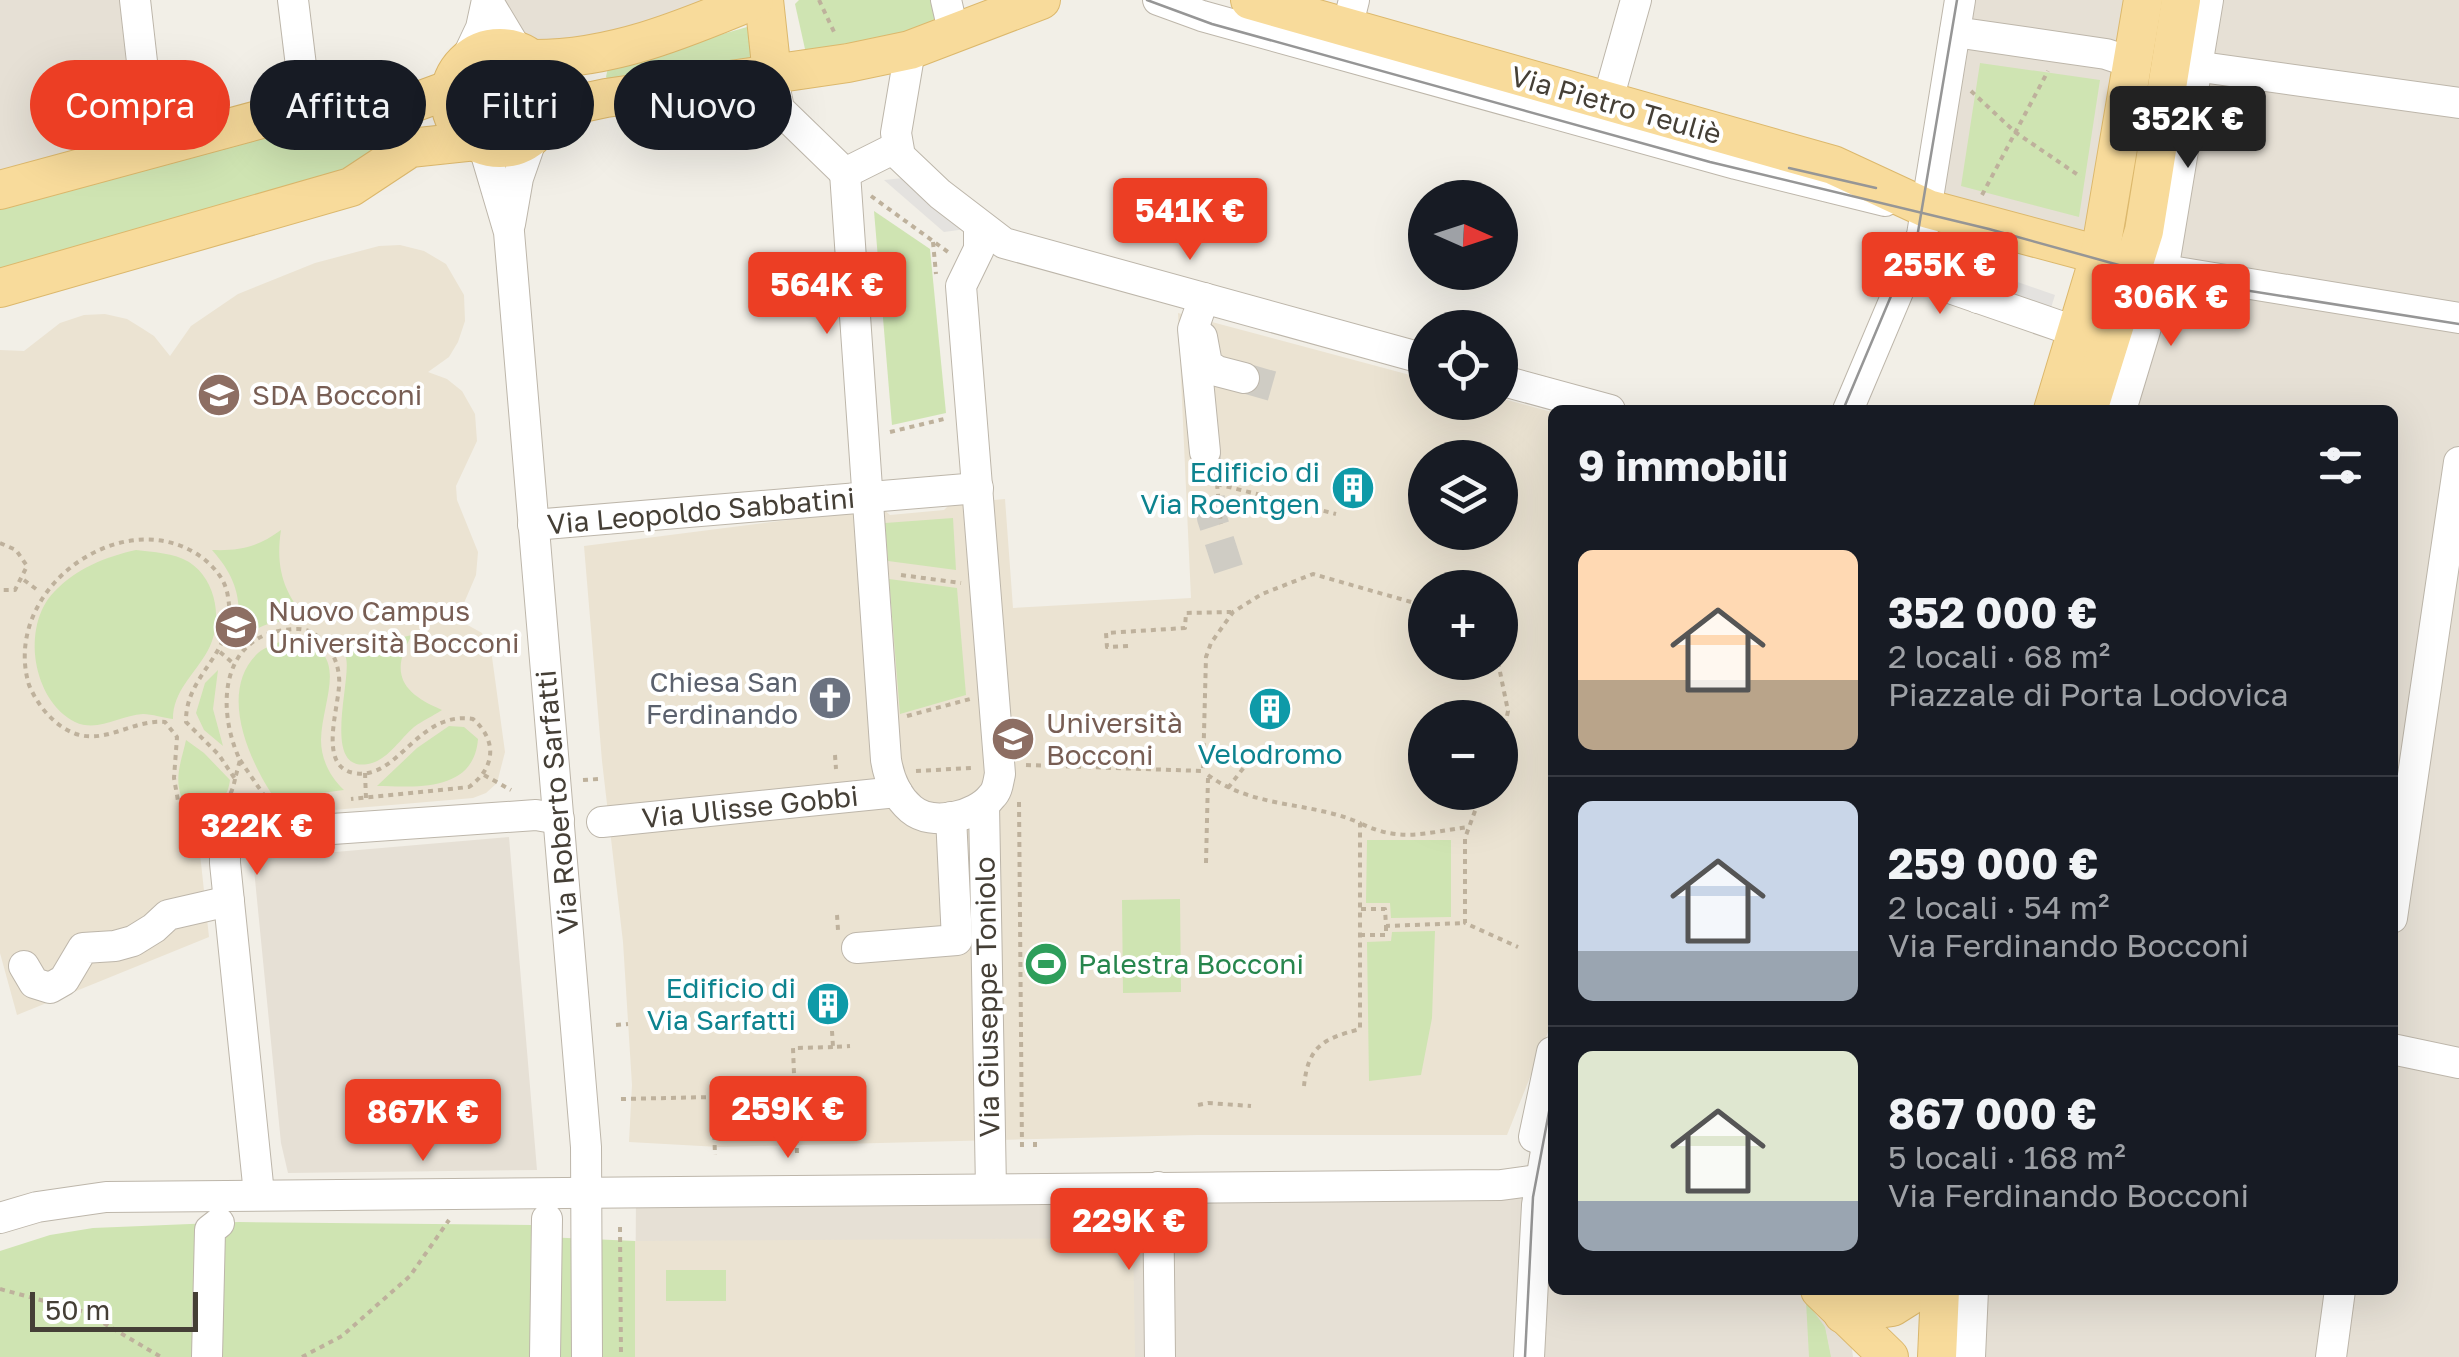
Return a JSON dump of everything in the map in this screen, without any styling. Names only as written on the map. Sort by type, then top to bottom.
[{"type":"main road","points":[[475,60],[486,50],[568,59],[606,53],[669,34],[754,0]]},
{"type":"main road","points":[[764,0],[770,60]]},
{"type":"main road","points":[[792,71],[910,50],[968,15],[1041,0]]},
{"type":"main road","name":"Via Pietro Teuliè","points":[[1250,0],[1350,14],[1604,115],[1833,165],[1928,209],[1980,208],[2132,263]]},
{"type":"main road","points":[[2055,405],[2078,332],[2132,263],[2131,71],[2143,0]]},
{"type":"main road","points":[[2089,405],[2144,231],[2184,65],[2181,0]]},
{"type":"main road","points":[[524,54],[531,60]]},
{"type":"main road","points":[[0,190],[152,150]]},
{"type":"main road","points":[[0,288],[351,187],[382,170],[405,150]]},
{"type":"main road","points":[[1831,1302],[1892,1308],[1912,1295]]},
{"type":"main road","points":[[1941,1295],[1958,1352]]},
{"type":"main road","points":[[1831,1302],[1854,1357]]},
{"type":"main road","points":[[1831,1302],[1889,1357]]},
{"type":"street","points":[[136,0],[142,60]]},
{"type":"street","points":[[293,0],[300,60]]},
{"type":"street","points":[[487,0],[524,54]]},
{"type":"street","points":[[466,60],[481,28],[487,0]]},
{"type":"street","name":"Via Pietro Teuliè","points":[[1158,0],[1202,16],[1604,115]]},
{"type":"street","points":[[1636,0],[1604,115],[1876,200],[1928,209]]},
{"type":"street","points":[[1873,405],[1914,306],[1960,0]]},
{"type":"street","points":[[2208,0],[2184,65],[2459,103]]},
{"type":"street","points":[[1955,32],[2106,54],[2120,59],[2131,71]]},
{"type":"street","points":[[910,50],[901,95],[897,147],[900,156],[940,194],[1004,243],[1408,354]]},
{"type":"street","points":[[792,121],[856,183],[884,722],[893,782],[914,812],[936,818],[963,816],[984,805],[996,792],[1009,766],[994,694],[962,286],[980,250],[979,226]]},
{"type":"street","points":[[856,183],[897,147]]},
{"type":"street","name":"Via Roberto Sarfatti","points":[[481,150],[509,232],[586,1192],[586,1357]]},
{"type":"street","name":"Via Roberto Sarfatti","points":[[509,232],[518,178],[530,150]]},
{"type":"street","points":[[1978,298],[1965,283],[1963,268],[1980,208]]},
{"type":"street","points":[[2120,405],[2132,263],[2459,318]]},
{"type":"street","points":[[1921,264],[1978,298],[2078,332]]},
{"type":"street","points":[[1829,405],[1878,291],[1921,264]]},
{"type":"street","points":[[1850,405],[1921,264]]},
{"type":"street","points":[[1208,299],[1202,332],[1207,364],[1217,371],[1244,378]]},
{"type":"street","points":[[1205,452],[1193,329],[1208,299]]},
{"type":"street","points":[[1518,385],[1592,405]]},
{"type":"street","points":[[2399,819],[2459,462]]},
{"type":"street","name":"Via Leopoldo Sabbatini","points":[[533,525],[870,508],[979,498]]},
{"type":"street","name":"Via Ulisse Gobbi","points":[[602,822],[647,810],[791,790],[836,774],[893,782]]},
{"type":"street","name":"Via Giuseppe Toniolo","points":[[984,805],[990,1189]]},
{"type":"street","points":[[259,1194],[229,901],[225,850],[230,836],[516,816],[559,819]]},
{"type":"street","points":[[857,948],[957,940],[951,816]]},
{"type":"street","points":[[24,966],[28,978],[50,988],[64,980],[72,964],[132,956],[148,950],[171,933],[181,913],[229,901]]},
{"type":"street","points":[[2398,1049],[2459,1064]]},
{"type":"street","points":[[1529,1357],[1546,1177],[1532,1143],[1548,1070]]},
{"type":"street","points":[[0,1218],[73,1200],[259,1194],[1501,1184],[1546,1177]]},
{"type":"street","points":[[1158,1188],[1160,1357]]},
{"type":"street","points":[[546,1357],[547,1219]]},
{"type":"street","points":[[208,1357],[210,1230],[220,1223]]},
{"type":"street","points":[[1548,1357],[1554,1295]]},
{"type":"street","points":[[1958,1352],[1972,1295]]},
{"type":"street","points":[[2331,1357],[2339,1295]]},
{"type":"path","points":[[819,0],[835,35]]},
{"type":"path","points":[[1980,208],[2050,66]]},
{"type":"path","points":[[1971,91],[2015,132],[2085,180]]},
{"type":"path","points":[[856,183],[949,253]]},
{"type":"path","points":[[884,440],[892,429],[948,418]]},
{"type":"path","points":[[1217,484],[1336,514]]},
{"type":"path","points":[[235,779],[219,755],[186,722],[188,696],[228,635],[230,617],[223,579],[194,552],[176,544],[156,540],[118,542],[79,558],[40,592],[27,620],[22,654],[26,677],[42,708],[77,734],[102,736],[152,721],[165,722],[172,728],[178,748],[174,790],[183,806],[197,814],[206,815],[222,808],[232,793],[240,760]]},
{"type":"path","points":[[0,543],[16,550],[27,566],[15,590],[0,590]]},
{"type":"path","points":[[874,571],[986,586]]},
{"type":"path","points":[[1206,863],[1206,657],[1211,642],[1233,612],[1262,594],[1314,574],[1408,601]]},
{"type":"path","points":[[23,579],[40,592]]},
{"type":"path","points":[[1128,646],[1107,647],[1106,634],[1185,628],[1186,613],[1233,612]]},
{"type":"path","points":[[282,808],[270,804],[240,760],[232,744],[226,703],[235,665],[245,649],[271,633],[306,630],[332,651],[340,680],[334,753],[339,765],[351,773],[386,766],[420,733],[447,719],[473,719],[488,739],[484,775],[469,786],[341,800]]},
{"type":"path","points":[[220,651],[235,665]]},
{"type":"path","points":[[884,722],[994,694]]},
{"type":"path","points":[[172,728],[186,722]]},
{"type":"path","points":[[1228,788],[1248,762]]},
{"type":"path","points":[[893,782],[1009,766],[1206,773],[1228,788],[1258,800],[1360,823],[1382,834],[1404,838],[1469,827]]},
{"type":"path","points":[[365,773],[366,798]]},
{"type":"path","points":[[484,775],[514,793]]},
{"type":"path","points":[[1019,798],[1022,1148]]},
{"type":"path","points":[[1464,924],[1465,838],[1475,810]]},
{"type":"path","points":[[1304,1086],[1309,1057],[1318,1047],[1360,1028],[1360,823]]},
{"type":"path","points":[[1360,909],[1386,909],[1386,935],[1360,935]]},
{"type":"path","points":[[1386,926],[1464,924],[1518,946]]},
{"type":"path","points":[[616,1026],[628,1024]]},
{"type":"path","points":[[832,1031],[833,1047]]},
{"type":"path","points":[[798,1154],[793,1048],[850,1046]]},
{"type":"path","points":[[621,1098],[713,1097],[715,1156]]},
{"type":"path","points":[[1198,1105],[1252,1106]]},
{"type":"path","points":[[1035,1139],[1035,1147]]},
{"type":"path","points":[[302,1357],[342,1336],[410,1276],[449,1220]]},
{"type":"path","points":[[620,1227],[621,1357]]},
{"type":"path","points":[[0,1289],[86,1312],[161,1357]]},
{"type":"shaded area","points":[[0,0],[121,0],[126,60],[30,60],[30,150],[88,150],[0,178]]},
{"type":"shaded area","points":[[489,0],[745,0],[532,56]]},
{"type":"shaded area","points":[[1968,0],[2459,0],[2459,315],[2132,256],[1936,203]]},
{"type":"shaded area","points":[[903,178],[966,229],[944,232],[884,180]]},
{"type":"shaded area","name":"Nuovo Campus Università Bocconi","points":[[400,245],[424,251],[446,264],[464,295],[465,321],[458,342],[449,357],[428,372],[447,379],[462,391],[475,414],[477,441],[456,486],[457,500],[478,552],[476,575],[453,617],[482,633],[492,657],[505,752],[497,783],[473,798],[275,815],[263,814],[248,797],[232,820],[197,826],[209,937],[17,1015],[0,953],[0,350],[24,351],[60,323],[84,315],[105,314],[127,319],[154,336],[170,356],[191,326],[238,294],[315,263],[379,246]]},
{"type":"shaded area","points":[[2136,258],[2459,317],[2459,444],[2404,817],[2398,816],[2398,405],[2091,405]]},
{"type":"shaded area","points":[[1992,273],[2055,295],[2050,311],[1986,289]]},
{"type":"shaded area","name":"Università Bocconi","points":[[1178,313],[1408,374],[1408,420],[1518,420],[1518,403],[1548,411],[1548,1032],[1507,1135],[1197,1135],[719,1147],[629,1142],[632,1085],[623,942],[602,761],[584,546],[859,511],[883,509],[890,515],[1005,499],[1013,608],[1191,598]]},
{"type":"shaded area","points":[[2459,477],[2459,1357],[2322,1357],[2332,1295],[2398,1295],[2398,895]]},
{"type":"shaded area","points":[[509,837],[537,1170],[288,1173],[281,1143],[253,859]]},
{"type":"shaded area","points":[[1538,1179],[1527,1357],[635,1357],[636,1192]]},
{"type":"shaded area","points":[[1548,1211],[1548,1295],[1823,1295],[1851,1341],[1853,1357],[1530,1357]]},
{"type":"shaded area","points":[[1133,1238],[1135,1357],[635,1357],[635,1241]]},
{"type":"shaded area","points":[[1942,1295],[2330,1295],[2319,1357],[1940,1357]]},
{"type":"green space","points":[[799,0],[933,0],[940,29],[843,52],[805,49],[795,4]]},
{"type":"green space","points":[[747,27],[753,60],[632,60]]},
{"type":"green space","points":[[1980,63],[2100,80],[2079,217],[1961,186]]},
{"type":"green space","points":[[614,65],[614,84],[606,77],[608,67]]},
{"type":"green space","points":[[250,140],[250,150],[384,150],[353,172],[0,273],[0,208],[213,150],[230,150],[230,145]]},
{"type":"green space","points":[[874,211],[930,249],[946,413],[892,425]]},
{"type":"green space","points":[[953,518],[956,570],[888,561],[885,523]]},
{"type":"green space","points":[[281,530],[279,557],[284,581],[311,623],[272,623],[236,641],[236,592],[228,571],[212,550],[248,547]]},
{"type":"green space","points":[[136,550],[177,557],[199,570],[215,603],[212,641],[180,692],[173,719],[143,714],[101,725],[84,725],[60,711],[41,680],[36,662],[37,624],[54,592],[72,576],[102,560]]},
{"type":"green space","points":[[889,579],[957,588],[966,695],[900,714]]},
{"type":"green space","points":[[412,635],[401,661],[404,682],[418,697],[442,710],[414,727],[378,760],[356,764],[346,756],[342,742],[347,670],[346,658],[334,638],[368,645]]},
{"type":"green space","points":[[287,639],[308,644],[321,652],[328,663],[329,691],[321,747],[327,767],[344,790],[275,799],[248,747],[239,707],[246,669],[258,653]]},
{"type":"green space","points":[[218,670],[213,709],[223,746],[204,730],[196,713],[205,683]]},
{"type":"green space","points":[[449,726],[464,727],[478,739],[466,769],[441,783],[377,786],[417,748]]},
{"type":"green space","points":[[186,740],[230,780],[221,801],[205,810],[189,806],[179,788]]},
{"type":"green space","points":[[1367,840],[1451,840],[1451,917],[1391,918],[1390,903],[1366,903]]},
{"type":"green space","points":[[1180,899],[1181,992],[1123,993],[1122,900]]},
{"type":"green space","points":[[1435,931],[1432,1018],[1421,1075],[1369,1081],[1367,942],[1391,941],[1392,932]]},
{"type":"green space","points":[[239,1222],[532,1225],[545,1237],[635,1241],[635,1357],[0,1357],[0,1251],[50,1235],[93,1228]]},
{"type":"green space","points":[[666,1270],[726,1270],[726,1301],[666,1301]]},
{"type":"green space","points":[[1806,1301],[1825,1327],[1831,1357],[1809,1357]]},
{"type":"tunnel","points":[[1244,378],[1272,386]]},
{"type":"tunnel","points":[[1205,452],[1212,518],[1232,580]]},
{"type":"tram line","points":[[1147,0],[1212,24],[1710,162],[1989,229],[2162,277],[2459,324]]},
{"type":"tram line","points":[[1845,405],[1918,232],[1957,0]]},
{"type":"tram line","points":[[1789,168],[1876,188]]},
{"type":"tram line","points":[[1525,1357],[1533,1197],[1548,1117]]},
{"type":"place","name":"SDA Bocconi","points":[[219,395]]},
{"type":"place","name":"Edificio di Via Roentgen","points":[[1353,488]]},
{"type":"place","name":"Nuovo Campus Università Bocconi","points":[[236,627]]},
{"type":"place","name":"Chiesa San Ferdinando","points":[[830,698]]},
{"type":"place","name":"Velodromo","points":[[1270,709]]},
{"type":"place","name":"Università Bocconi","points":[[1013,739]]},
{"type":"place","name":"Palestra Bocconi","points":[[1046,964]]},
{"type":"place","name":"Edificio di Via Sarfatti","points":[[828,1004]]}]
